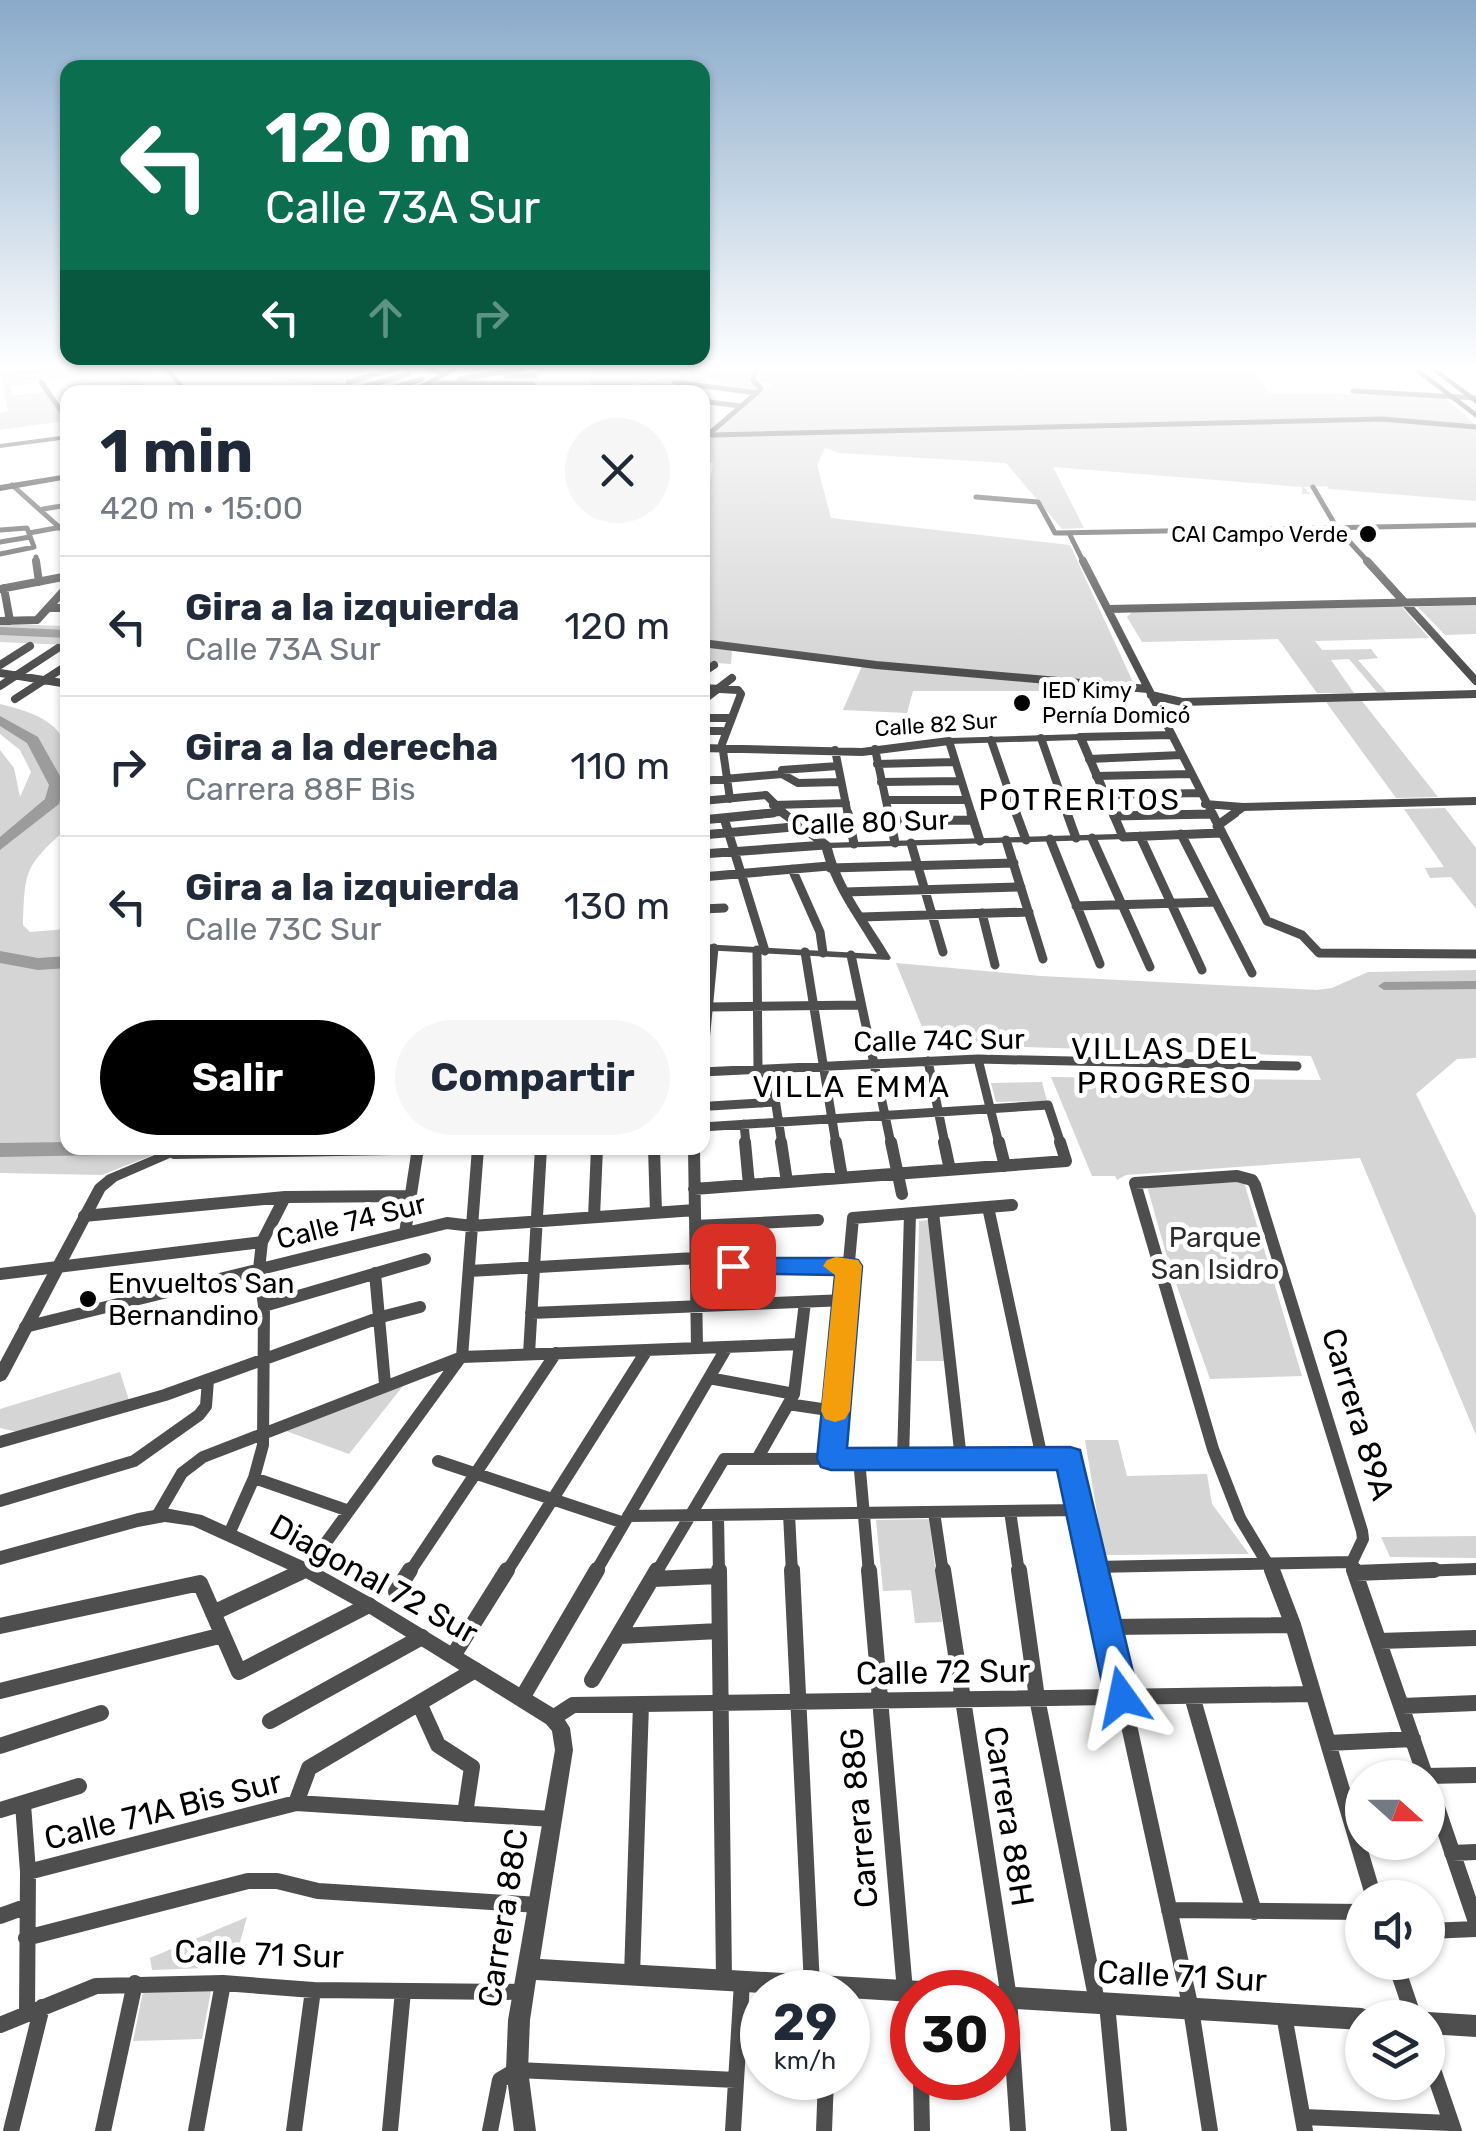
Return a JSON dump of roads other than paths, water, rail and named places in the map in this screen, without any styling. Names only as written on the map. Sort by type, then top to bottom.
[{"type":"main road","points":[[0,488],[60,477]]},
{"type":"street","points":[[12,485],[60,522]]},
{"type":"street","points":[[1314,487],[1338,528],[1476,681]]},
{"type":"street","points":[[976,497],[1038,502],[1055,533],[1476,525]]},
{"type":"street","points":[[42,509],[60,506]]},
{"type":"street","points":[[0,542],[60,527]]},
{"type":"street","points":[[0,530],[28,533]]},
{"type":"street","points":[[0,554],[32,548],[28,533]]},
{"type":"street","points":[[1069,533],[1267,921],[1302,935],[1319,953],[1336,956],[1476,954]]},
{"type":"street","points":[[36,557],[39,582]]},
{"type":"street","points":[[10,620],[2,588],[60,578]]},
{"type":"street","points":[[0,621],[36,620],[60,595]]},
{"type":"street","points":[[1108,609],[1476,601]]},
{"type":"street","points":[[48,608],[60,608]]},
{"type":"street","points":[[710,644],[1150,692],[1182,702],[1476,694]]},
{"type":"street","points":[[0,665],[30,646]]},
{"type":"street","points":[[0,686],[58,648]]},
{"type":"street","points":[[710,668],[714,665]]},
{"type":"street","points":[[15,699],[60,670]]},
{"type":"street","points":[[0,673],[60,683]]},
{"type":"street","points":[[710,695],[732,678]]},
{"type":"street","points":[[710,689],[738,690],[739,700],[722,731],[718,749],[730,798]]},
{"type":"street","points":[[1163,719],[1182,702]]},
{"type":"street","points":[[710,718],[728,718]]},
{"type":"street","points":[[710,731],[722,731]]},
{"type":"street","name":"Calle 82 Sur","points":[[710,748],[875,749],[949,741],[1172,735]]},
{"type":"street","points":[[1080,737],[1123,837]]},
{"type":"street","points":[[1040,738],[1076,838]]},
{"type":"street","points":[[991,740],[1026,840]]},
{"type":"street","points":[[949,741],[980,841]]},
{"type":"street","points":[[908,748],[914,763]]},
{"type":"street","points":[[875,749],[895,843]]},
{"type":"street","points":[[835,750],[854,844]]},
{"type":"street","points":[[1089,758],[1182,756]]},
{"type":"street","points":[[877,764],[954,762]]},
{"type":"street","points":[[789,778],[784,769],[838,766]]},
{"type":"street","points":[[1096,776],[1191,774]]},
{"type":"street","points":[[710,780],[789,778],[842,782]]},
{"type":"street","points":[[882,782],[960,781]]},
{"type":"street","points":[[1105,795],[1200,793]]},
{"type":"street","points":[[710,801],[766,795],[795,825],[826,845],[830,867],[885,958],[710,948]]},
{"type":"street","points":[[886,800],[967,800]]},
{"type":"street","points":[[1206,804],[1243,807],[1476,800]]},
{"type":"street","points":[[710,819],[846,803]]},
{"type":"street","points":[[1218,830],[1243,807]]},
{"type":"street","points":[[1114,816],[1210,814]]},
{"type":"street","points":[[724,818],[743,872],[761,950],[758,1069],[774,1092],[787,1182]]},
{"type":"street","points":[[890,821],[973,820]]},
{"type":"street","points":[[710,834],[849,822]]},
{"type":"street","name":"Calle 80 Sur","points":[[710,853],[1218,830]]},
{"type":"street","points":[[1180,834],[1252,973]]},
{"type":"street","points":[[1140,836],[1202,970]]},
{"type":"street","points":[[1092,838],[1150,968]]},
{"type":"street","points":[[1050,839],[1100,964]]},
{"type":"street","points":[[1006,840],[1043,959]]},
{"type":"street","points":[[912,843],[944,952]]},
{"type":"street","points":[[710,876],[830,867],[1014,863]]},
{"type":"street","points":[[792,869],[820,932],[823,954]]},
{"type":"street","points":[[845,892],[1021,887]]},
{"type":"street","points":[[1076,906],[1216,902]]},
{"type":"street","points":[[710,909],[724,908]]},
{"type":"street","points":[[861,917],[1029,912]]},
{"type":"street","points":[[982,914],[995,966]]},
{"type":"street","points":[[805,952],[842,1178]]},
{"type":"street","points":[[851,955],[902,1194]]},
{"type":"street","points":[[710,1008],[862,1005]]},
{"type":"street","points":[[978,1060],[1005,1166]]},
{"type":"street","name":"Calle 74C Sur","points":[[710,1072],[978,1060],[1297,1066]]},
{"type":"street","points":[[928,1061],[950,1170]]},
{"type":"street","points":[[711,1106],[776,1102]]},
{"type":"street","points":[[694,1189],[1066,1162],[1048,1105],[710,1126]]},
{"type":"street","points":[[744,1124],[750,1185]]},
{"type":"street","points":[[0,1376],[100,1188],[112,1178],[165,1155]]},
{"type":"street","points":[[405,1233],[417,1155]]},
{"type":"street","points":[[213,1613],[306,1570],[462,1356],[477,1155]]},
{"type":"street","points":[[528,1354],[541,1155]]},
{"type":"street","points":[[594,1217],[597,1155]]},
{"type":"street","points":[[654,1155],[656,1213]]},
{"type":"street","points":[[694,1155],[696,1348]]},
{"type":"street","name":"Carrera 89A","points":[[1268,1562],[1240,1518],[1213,1449],[1135,1183],[1236,1176],[1252,1180],[1362,1530],[1354,1567],[1420,1760]]},
{"type":"street","points":[[84,1216],[285,1197],[410,1196]]},
{"type":"street","points":[[229,1534],[254,1478],[264,1434],[264,1306],[259,1269],[262,1242],[285,1197]]},
{"type":"street","points":[[831,1459],[853,1218],[1012,1205]]},
{"type":"street","points":[[988,1207],[1042,1458]]},
{"type":"street","name":"Calle 74 Sur","points":[[25,1327],[447,1222],[472,1226],[694,1210]]},
{"type":"street","points":[[933,1212],[961,1459]]},
{"type":"street","points":[[903,1459],[910,1214]]},
{"type":"street","points":[[695,1226],[818,1220]]},
{"type":"street","points":[[0,1274],[262,1242]]},
{"type":"street","points":[[264,1306],[424,1259]]},
{"type":"street","points":[[469,1271],[695,1262],[848,1266]]},
{"type":"street","points":[[376,1274],[385,1384]]},
{"type":"street","points":[[531,1313],[846,1300]]},
{"type":"street","points":[[756,1459],[791,1399],[805,1302]]},
{"type":"street","points":[[0,1442],[208,1380],[381,1317],[420,1307]]},
{"type":"street","points":[[0,1558],[157,1516],[193,1462],[462,1356],[800,1344]]},
{"type":"street","points":[[522,1698],[727,1348]]},
{"type":"street","points":[[452,1656],[647,1350]]},
{"type":"street","points":[[396,1592],[556,1353]]},
{"type":"street","points":[[709,1378],[835,1411]]},
{"type":"street","points":[[0,1501],[134,1462],[200,1415],[206,1406],[208,1380]]},
{"type":"street","points":[[592,1680],[724,1460],[1070,1458],[1191,2009],[1210,2131]]},
{"type":"street","name":"Carrera 88G","points":[[859,1459],[878,1700],[910,1970]]},
{"type":"street","points":[[438,1461],[626,1519],[1081,1510]]},
{"type":"street","points":[[254,1478],[349,1511]]},
{"type":"street","points":[[1010,1511],[1037,1698],[1102,2004],[1120,2131]]},
{"type":"street","name":"Carrera 88H","points":[[934,1512],[999,1970]]},
{"type":"street","points":[[788,1514],[798,1702],[821,1970]]},
{"type":"street","points":[[718,1515],[720,1703],[736,2080],[733,2131]]},
{"type":"street","name":"Diagonal 72 Sur","points":[[157,1516],[196,1520],[306,1570],[554,1718]]},
{"type":"street","points":[[1268,1562],[1293,1625],[1369,1880]]},
{"type":"street","points":[[1094,1566],[1268,1562],[1476,1569]]},
{"type":"street","points":[[652,1579],[718,1576]]},
{"type":"street","points":[[0,1626],[200,1583],[239,1672],[369,1605]]},
{"type":"street","points":[[1107,1627],[1293,1625]]},
{"type":"street","points":[[618,1636],[719,1631]]},
{"type":"street","points":[[0,1692],[223,1636]]},
{"type":"street","points":[[270,1720],[422,1637]]},
{"type":"street","points":[[1379,1641],[1476,1638]]},
{"type":"street","points":[[296,1803],[308,1768],[476,1670]]},
{"type":"street","name":"Calle 72 Sur","points":[[554,1718],[573,1706],[1313,1694]]},
{"type":"street","points":[[1192,1696],[1254,1912]]},
{"type":"street","points":[[419,1703],[438,1745],[472,1768],[464,1814]]},
{"type":"street","points":[[632,1976],[640,1704]]},
{"type":"street","points":[[1402,1706],[1476,1704]]},
{"type":"street","points":[[0,1746],[102,1713]]},
{"type":"street","name":"Carrera 88C","points":[[524,2131],[518,2070],[525,1980],[564,1750],[554,1718]]},
{"type":"street","points":[[1328,1743],[1413,1739]]},
{"type":"street","points":[[1445,1776],[1476,1774]]},
{"type":"street","points":[[0,1810],[79,1786]]},
{"type":"street","name":"Calle 71A Bis Sur","points":[[28,1872],[296,1803],[552,1820]]},
{"type":"street","points":[[11,2131],[34,2010],[26,1938],[28,1872],[23,1804]]},
{"type":"street","name":"Carrera 89A","points":[[1445,1833],[1476,1922]]},
{"type":"street","points":[[1452,1853],[1476,1852]]},
{"type":"street","points":[[26,1938],[248,1881],[278,1881],[318,1890],[538,1905]]},
{"type":"street","points":[[0,1916],[25,1907]]},
{"type":"street","points":[[1169,1910],[1345,1912]]},
{"type":"street","points":[[1445,1931],[1476,1930]]},
{"type":"street","name":"Calle 71 Sur","points":[[0,2025],[96,1986],[135,1983],[403,1991],[525,1980],[632,1976],[740,1982]]},
{"type":"street","points":[[103,2131],[135,1983]]},
{"type":"street","points":[[196,2131],[222,1983]]},
{"type":"street","points":[[294,2131],[314,1990]]},
{"type":"street","points":[[390,2131],[403,1991]]},
{"type":"street","name":"Calle 71 Sur","points":[[1020,1998],[1345,2018]]},
{"type":"street","points":[[1284,2014],[1304,2124],[1453,2127],[1444,2100]]},
{"type":"street","points":[[1445,2024],[1476,2026]]},
{"type":"street","points":[[490,2131],[500,2080],[518,2070],[736,2080]]},
{"type":"street","points":[[824,2131],[825,2100]]},
{"type":"street","points":[[921,2100],[922,2131]]},
{"type":"street","name":"Carrera 88H","points":[[1015,2100],[1018,2131]]},
{"type":"waterway","points":[[0,631],[60,634]]},
{"type":"waterway","points":[[0,720],[33,740],[57,785],[53,801],[0,845]]},
{"type":"waterway","points":[[0,957],[38,964],[60,963]]},
{"type":"waterway","points":[[1384,986],[1476,985]]},
{"type":"waterway","points":[[0,1150],[60,1149]]},
{"type":"place","name":"CAI Campo Verde","points":[[1368,534]]},
{"type":"place","name":"IED Kimy Pernía Domicó","points":[[1022,703]]},
{"type":"place","name":"Envueltos San Bernandino","points":[[88,1299]]},
{"type":"district","name":"POTRERITOS","points":[[1080,800]]},
{"type":"district","name":"VILLAS DEL PROGRESO","points":[[1165,1066]]},
{"type":"district","name":"VILLA EMMA","points":[[852,1087]]},
{"type":"park label","name":"Parque San Isidro","points":[[1215,1253]]}]
